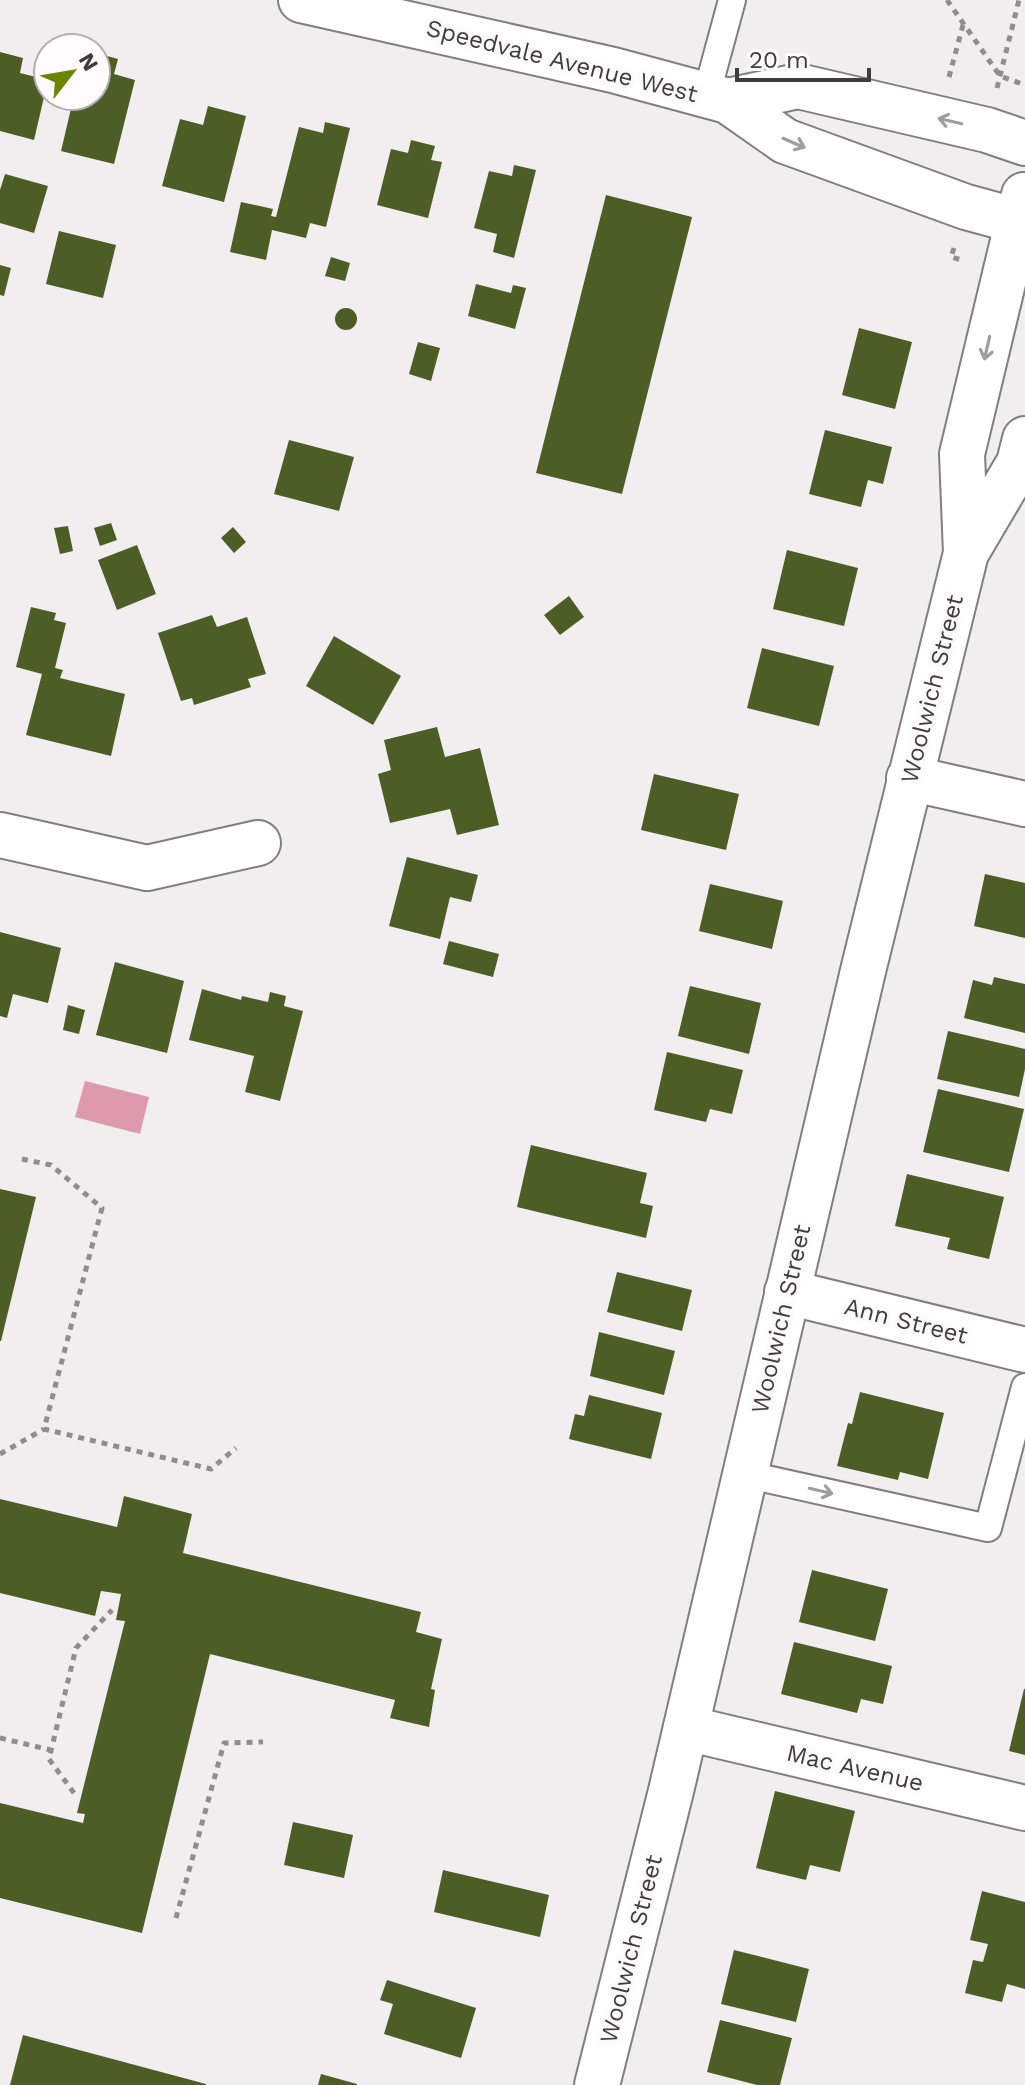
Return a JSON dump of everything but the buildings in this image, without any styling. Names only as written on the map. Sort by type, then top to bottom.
[{"type":"main road","name":"Speedvale Avenue West","points":[[306,1],[613,70],[717,98],[785,141],[966,207],[1023,213]]},
{"type":"main road","name":"Speedvale Avenue West","points":[[717,98],[798,86],[987,130],[1025,143]]},
{"type":"main road","name":"Woolwich Street","points":[[966,553],[962,454],[1005,272],[1023,213]]},
{"type":"main road","name":"Woolwich Street","points":[[597,2085],[686,1728],[909,778],[966,553],[1019,463],[1025,439]]},
{"type":"main road","points":[[909,778],[1025,804]]},
{"type":"main road","points":[[0,835],[147,868],[258,843]]},
{"type":"main road","name":"Ann Street","points":[[787,1292],[1025,1350]]},
{"type":"main road","name":"Mac Avenue","points":[[686,1728],[1025,1808]]},
{"type":"lane","points":[[717,98],[732,0]]},
{"type":"lane","points":[[744,1474],[988,1528],[1025,1387]]},
{"type":"path","points":[[947,0],[1000,76],[1025,85]]},
{"type":"path","points":[[1000,76],[1019,0]]},
{"type":"path","points":[[949,77],[964,24]]},
{"type":"path","points":[[22,1159],[51,1165],[102,1208],[44,1429]]},
{"type":"path","points":[[0,1454],[44,1429],[211,1469],[236,1448]]},
{"type":"path","points":[[74,1793],[49,1759],[76,1648],[112,1610]]},
{"type":"path","points":[[0,1738],[51,1750]]},
{"type":"path","points":[[176,1918],[224,1743],[263,1742]]},
{"type":"shaded area","points":[[85,1081],[149,1097],[140,1134],[75,1117]]}]
